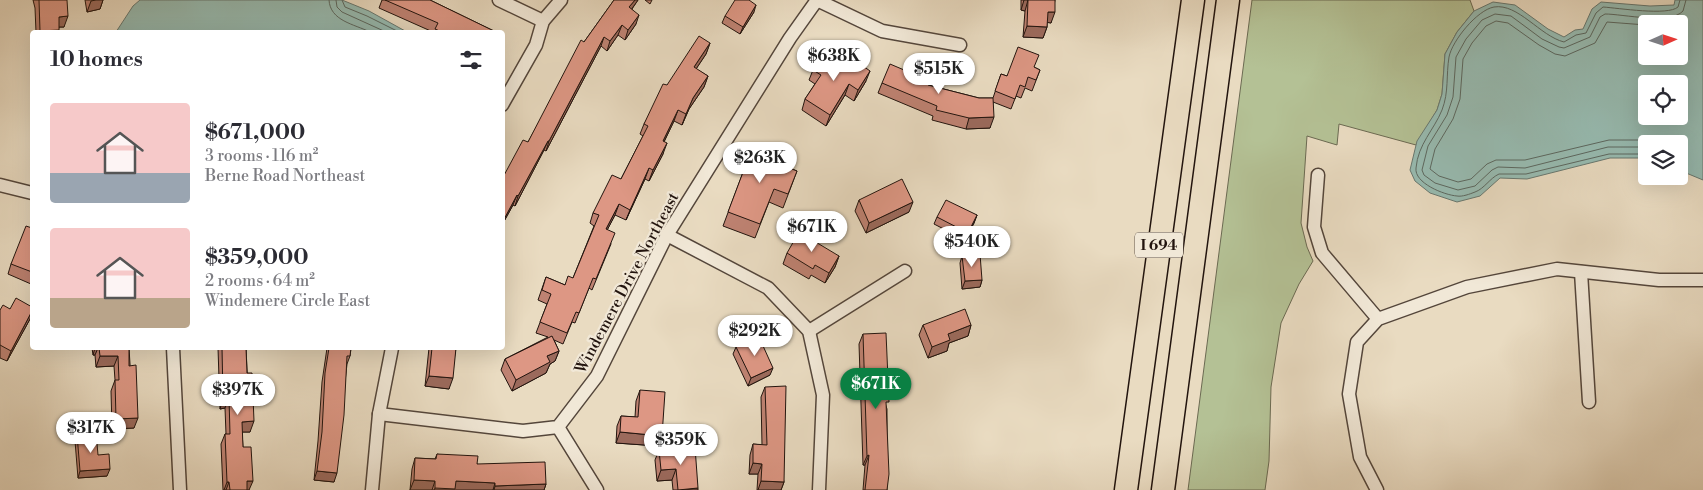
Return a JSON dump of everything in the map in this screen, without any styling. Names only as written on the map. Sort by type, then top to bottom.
[{"type":"highway","name":"I 694","points":[[1126,490],[1192,0]]},
{"type":"highway","name":"I 694","points":[[1163,490],[1228,0]]},
{"type":"street","points":[[499,0],[543,21]]},
{"type":"street","points":[[505,100],[536,45],[543,21],[561,0]]},
{"type":"street","points":[[817,0],[882,31],[960,44]]},
{"type":"street","name":"Windemere Drive Northeast","points":[[558,427],[597,376],[667,235],[790,38],[817,0]]},
{"type":"street","points":[[1318,175],[1314,227],[1322,253],[1378,318]]},
{"type":"street","points":[[0,185],[30,192]]},
{"type":"street","points":[[667,235],[768,288],[809,331],[823,395],[819,490]]},
{"type":"street","points":[[1377,490],[1360,457],[1348,394],[1357,342],[1378,318],[1467,287],[1557,269],[1659,280],[1703,280]]},
{"type":"street","points":[[809,331],[905,271]]},
{"type":"street","points":[[1581,272],[1589,402]]},
{"type":"street","points":[[173,350],[180,490]]},
{"type":"street","points":[[372,490],[379,414],[392,350]]},
{"type":"street","points":[[379,414],[523,431],[558,427],[597,490]]},
{"type":"green space","points":[[1252,0],[1470,0],[1474,11],[1457,32],[1445,54],[1442,94],[1437,110],[1416,145],[1339,124],[1337,145],[1307,136],[1301,223],[1307,247],[1313,261],[1299,284],[1281,323],[1271,387],[1269,461],[1265,490],[1188,490]]},
{"type":"water","points":[[140,0],[342,0],[369,11],[403,30],[117,30],[133,6]]},
{"type":"water","points":[[1675,0],[1703,0],[1703,180],[1688,174],[1688,135],[1638,135],[1638,158],[1610,158],[1527,179],[1500,178],[1480,196],[1457,202],[1430,193],[1415,181],[1410,170],[1417,141],[1437,110],[1442,94],[1445,54],[1457,32],[1474,11],[1493,2],[1515,5],[1548,29],[1564,37],[1575,30],[1583,29],[1592,9],[1601,2],[1650,6],[1674,5]]},
{"type":"building","points":[[39,0],[67,0],[68,16],[59,17],[59,30],[40,30]]},
{"type":"building","points":[[385,0],[430,0],[492,30],[437,30],[435,29],[438,23]]},
{"type":"building","points":[[614,0],[635,0],[629,7],[639,15],[628,30],[622,25],[610,41],[604,37],[549,141],[505,217],[505,173],[523,140],[528,142],[581,40],[584,42]]},
{"type":"building","points":[[735,0],[749,0],[756,5],[743,27],[725,16]]},
{"type":"building","points":[[1028,0],[1055,0],[1055,12],[1048,12],[1047,27],[1027,26]]},
{"type":"building","points":[[699,36],[710,43],[694,67],[708,76],[693,98],[686,114],[678,110],[663,141],[667,143],[653,170],[649,168],[630,210],[619,204],[606,229],[615,233],[596,279],[593,278],[579,313],[576,312],[567,333],[540,322],[551,294],[542,290],[546,277],[565,285],[568,276],[573,278],[599,215],[593,213],[612,175],[621,179],[648,126],[644,124],[663,84],[667,85]]},
{"type":"building","points":[[1018,47],[1039,55],[1034,67],[1040,70],[1036,80],[1028,77],[1025,87],[1020,85],[1015,99],[995,91],[1001,74],[1007,76]]},
{"type":"building","points":[[824,52],[854,71],[859,63],[870,71],[858,90],[849,84],[830,115],[805,99],[821,75],[813,70]]},
{"type":"building","points":[[890,64],[930,81],[928,85],[979,98],[993,98],[994,117],[969,118],[936,110],[937,106],[882,83]]},
{"type":"building","points":[[754,143],[780,153],[776,163],[797,171],[788,194],[774,189],[760,224],[728,212]]},
{"type":"building","points":[[902,179],[913,202],[869,223],[859,200]]},
{"type":"building","points":[[946,200],[977,215],[968,233],[937,217]]},
{"type":"building","points":[[26,226],[30,227],[30,271],[11,264]]},
{"type":"building","points":[[799,232],[839,256],[829,273],[815,265],[813,269],[787,253]]},
{"type":"building","points":[[980,254],[982,280],[965,281],[962,256]]},
{"type":"building","points":[[16,298],[30,306],[30,315],[11,351],[0,345],[0,310],[3,305],[10,309]]},
{"type":"building","points":[[965,309],[971,325],[948,334],[950,340],[932,347],[923,325]]},
{"type":"building","points":[[886,333],[889,402],[886,402],[889,474],[887,490],[865,490],[869,455],[867,456],[863,334]]},
{"type":"building","points":[[552,336],[559,351],[547,356],[550,362],[516,380],[505,359]]},
{"type":"building","points":[[759,337],[773,368],[751,378],[736,347]]},
{"type":"building","points":[[99,350],[129,350],[129,366],[136,365],[138,418],[116,419],[115,380],[119,380],[118,356],[100,356]]},
{"type":"building","points":[[222,350],[246,350],[247,373],[252,373],[254,421],[242,422],[243,447],[251,447],[253,481],[247,481],[247,490],[230,490],[229,482],[227,482],[225,434],[230,434],[229,398],[223,398]]},
{"type":"building","points":[[329,350],[351,350],[350,356],[347,356],[344,415],[337,473],[317,471],[322,432],[325,373]]},
{"type":"building","points":[[432,350],[456,350],[453,378],[429,376]]},
{"type":"building","points":[[786,386],[784,482],[761,481],[762,464],[753,463],[753,444],[767,445],[765,387]]},
{"type":"building","points":[[640,390],[665,392],[662,436],[620,432],[621,416],[638,417]]},
{"type":"building","points":[[96,432],[98,455],[109,454],[110,469],[80,471],[77,434]]},
{"type":"building","points":[[695,447],[698,488],[678,490],[676,469],[661,470],[659,450]]},
{"type":"building","points":[[437,454],[478,456],[477,464],[545,462],[546,484],[495,486],[495,483],[456,481],[455,489],[435,488],[435,481],[414,480],[415,458],[436,459]]}]
